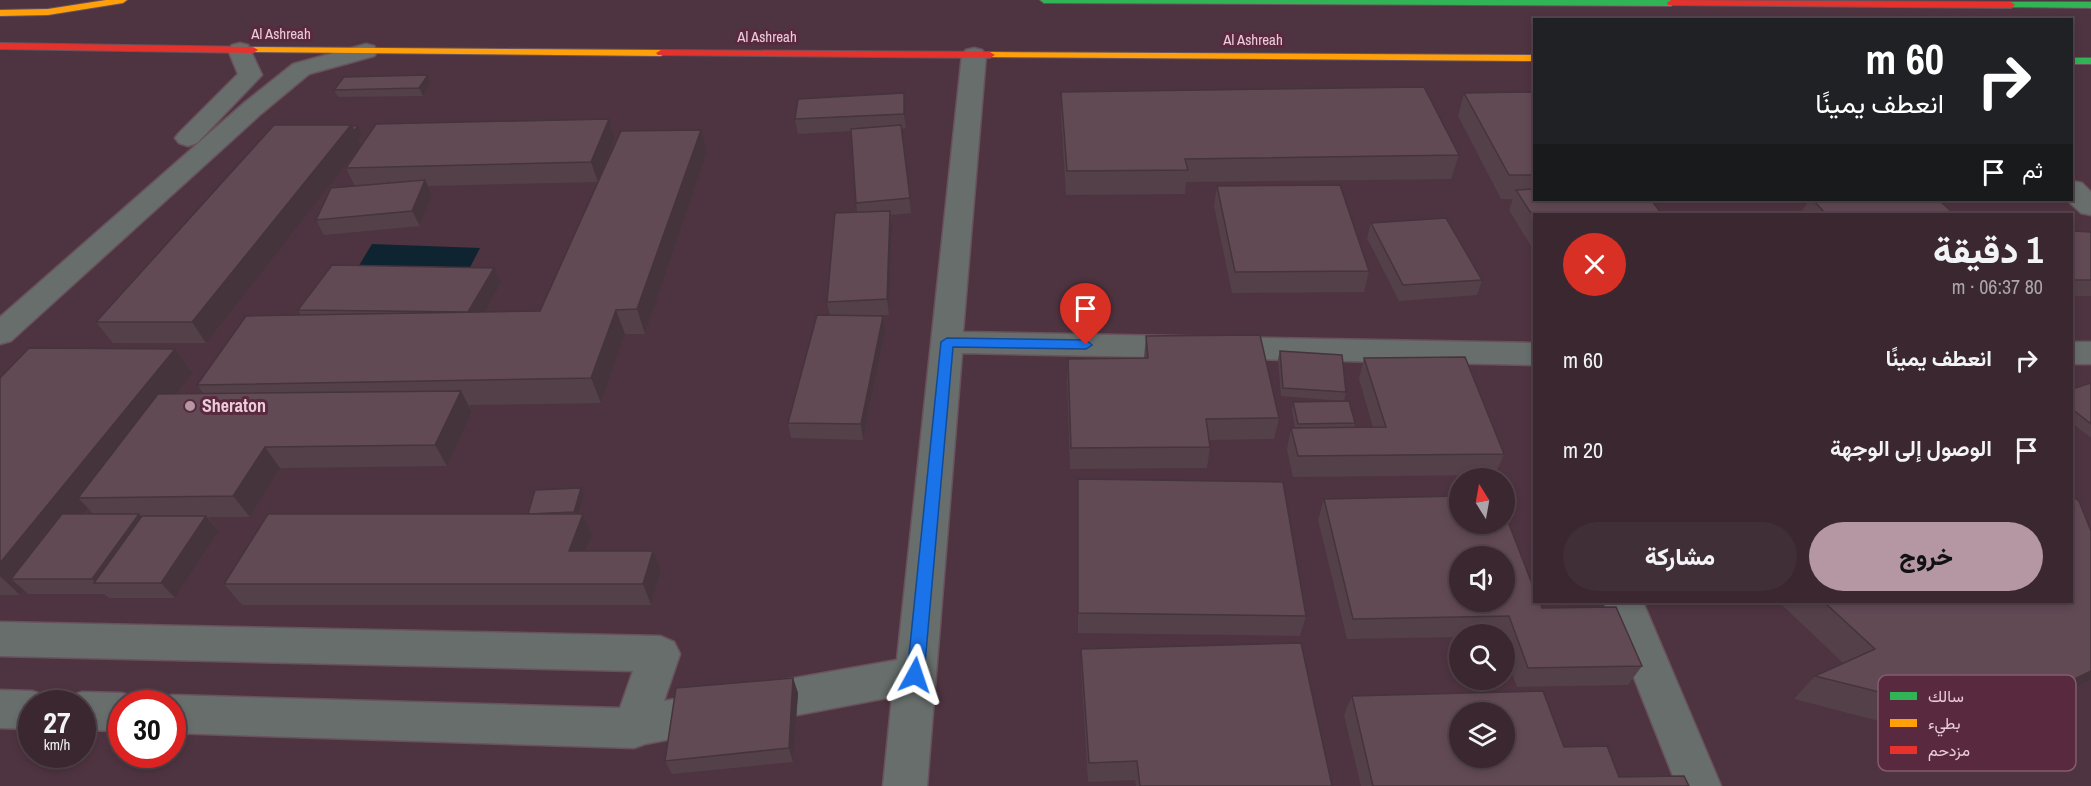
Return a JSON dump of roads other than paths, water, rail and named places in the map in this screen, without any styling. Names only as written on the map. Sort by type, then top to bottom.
[{"type":"street","points":[[0,13],[48,12],[123,0]]},
{"type":"street","points":[[1044,0],[2091,5]]},
{"type":"street","name":"Al Ashreah","points":[[0,46],[366,51],[1533,58]]},
{"type":"street","points":[[0,305],[155,170],[243,83],[250,75],[240,50]]},
{"type":"street","points":[[0,334],[190,164],[301,69],[366,51]]},
{"type":"street","points":[[905,786],[974,55]]},
{"type":"street","points":[[2073,61],[2091,61]]},
{"type":"street","points":[[2073,190],[2091,207]]},
{"type":"street","points":[[947,342],[1531,363]]},
{"type":"street","points":[[2073,353],[2091,352]]},
{"type":"street","points":[[1624,603],[1700,786]]},
{"type":"street","points":[[0,639],[660,654],[634,726]]},
{"type":"street","points":[[186,714],[634,726],[915,675]]},
{"type":"street","points":[[0,709],[18,710]]},
{"type":"water","points":[[372,244],[480,248],[464,279],[352,277]]},
{"type":"place","name":"Sheraton","points":[[190,406]]}]
